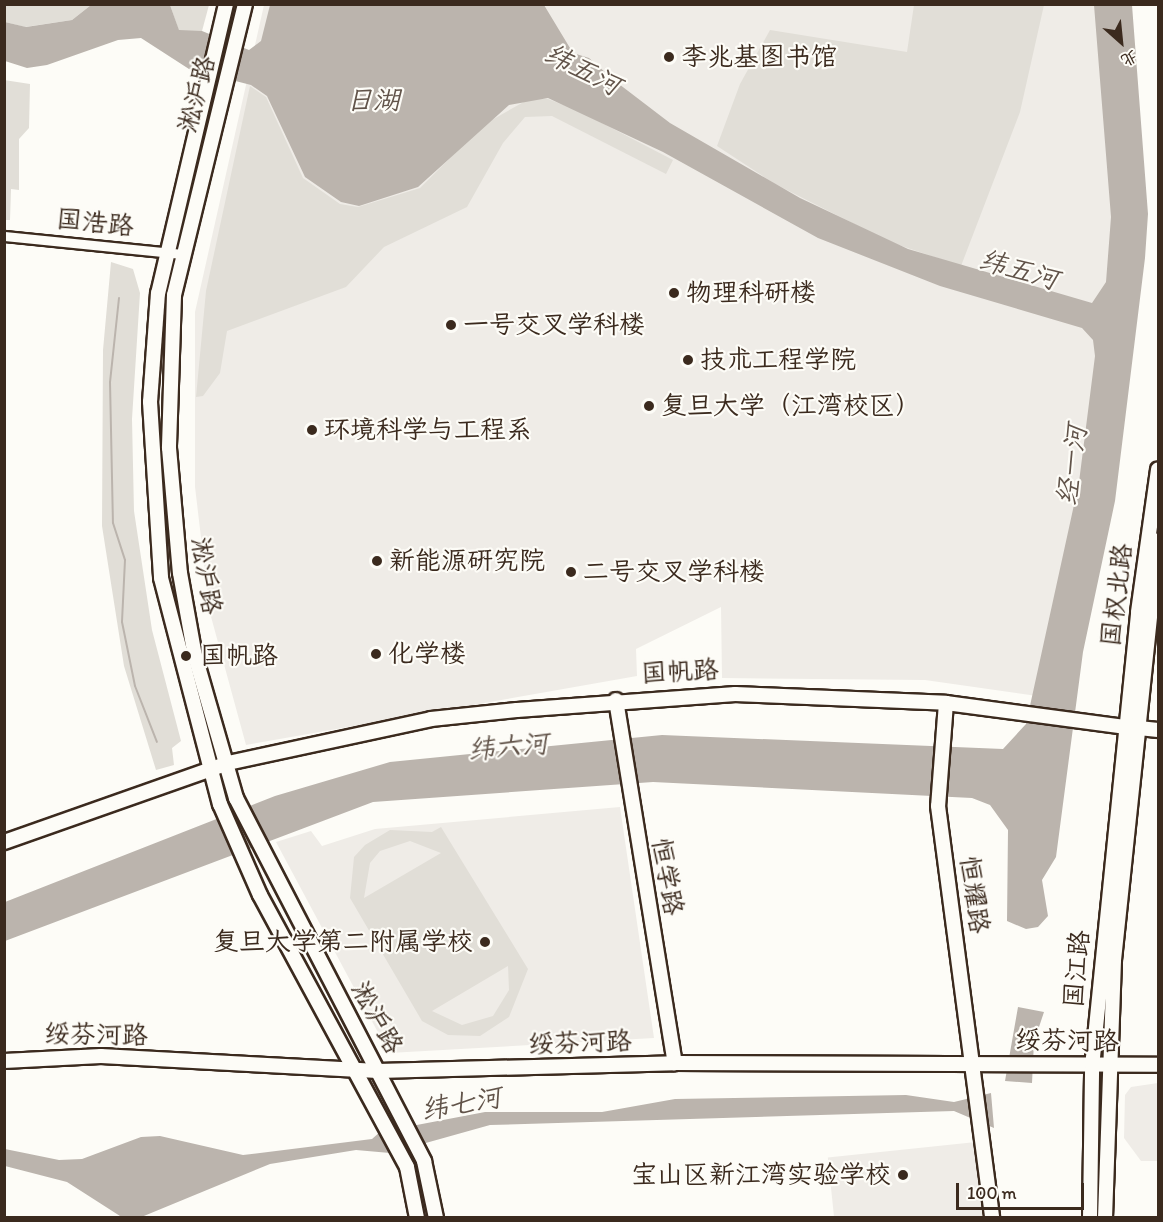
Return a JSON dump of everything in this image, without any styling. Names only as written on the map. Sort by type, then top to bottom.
[{"type":"main road","name":"淞沪路","points":[[226,4],[165,252],[151,367],[155,534],[169,620],[212,768],[220,804],[245,863],[359,1070],[407,1167],[417,1218]]},
{"type":"main road","name":"淞沪路","points":[[245,4],[180,254],[169,367],[174,531],[195,656],[228,763],[236,798],[261,855],[399,1110],[424,1161],[436,1218]]},
{"type":"main road","name":"国权北路","points":[[1133,728],[1158,470]]},
{"type":"main road","name":"国权北路","points":[[1133,728],[1158,540]]},
{"type":"main road","name":"国帆路","points":[[4,842],[228,763],[431,719],[616,700],[735,694],[946,704],[1073,723],[1158,730]]},
{"type":"main road","name":"恒学路","points":[[616,700],[617,733],[675,1063]]},
{"type":"main road","name":"恒耀路","points":[[946,704],[938,806],[972,1064],[979,1092],[992,1218]]},
{"type":"main road","name":"国江路","points":[[1090,1218],[1092,1067],[1133,728]]},
{"type":"main road","name":"国江路","points":[[1105,1218],[1114,960],[1133,728]]},
{"type":"main road","name":"绥芬河路","points":[[4,1061],[101,1056],[378,1071],[675,1063],[999,1064],[1092,1067],[1158,1065]]},
{"type":"street","name":"国浩路","points":[[4,236],[180,254]]},
{"type":"street","points":[[1092,1141],[1108,1141]]},
{"type":"shaded area","points":[[5,5],[91,5],[72,20],[25,27],[5,22]]},
{"type":"shaded area","points":[[170,5],[209,5],[202,31],[179,31]]},
{"type":"shaded area","name":"复旦大学（江湾校区）","points":[[264,5],[1120,5],[1122,325],[1037,696],[925,680],[722,678],[721,607],[636,649],[637,676],[246,745],[210,613],[195,487],[195,312]]},
{"type":"shaded area","points":[[914,5],[1044,5],[1020,112],[961,266],[890,242],[775,184],[717,146],[740,84],[770,30],[907,52]]},
{"type":"shaded area","points":[[4,80],[30,84],[29,128],[19,139],[19,190],[11,189],[10,220],[5,220]]},
{"type":"shaded area","points":[[250,86],[266,97],[303,178],[340,204],[358,207],[420,188],[483,125],[529,99],[548,99],[579,111],[673,160],[666,174],[552,116],[525,117],[503,143],[467,207],[384,247],[346,287],[227,331],[220,373],[203,396],[196,397],[206,291]]},
{"type":"shaded area","points":[[111,262],[133,269],[140,293],[132,419],[134,511],[152,630],[181,741],[172,748],[174,765],[156,770],[124,666],[102,526],[103,350]]},
{"type":"shaded area","name":"复旦大学第二附属学校","points":[[620,807],[654,1038],[389,1053],[276,842],[311,831],[322,846],[375,829]]},
{"type":"shaded area","points":[[441,827],[528,969],[509,1017],[480,1036],[448,1035],[422,1021],[350,898],[354,857],[365,845],[390,830],[432,832]],"holes":[[[410,841],[441,853],[364,898],[370,863],[380,851]],[[508,966],[509,990],[493,1016],[462,1025],[432,1011]]]},
{"type":"shaded area","points":[[1158,1083],[1158,1161],[1141,1161],[1124,1138],[1125,1095],[1131,1087]]},
{"type":"shaded area","name":"宝山区新江湾实验学校","points":[[976,1142],[984,1217],[834,1218],[828,1158]]},
{"type":"water","points":[[91,5],[170,5],[179,30],[202,31],[249,50],[261,41],[270,5],[544,5],[573,53],[589,58],[606,73],[606,81],[615,81],[670,123],[800,198],[908,249],[1092,303],[1106,282],[1111,217],[1094,5],[1132,5],[1148,214],[1145,258],[1115,501],[1083,652],[1056,857],[1042,880],[1048,916],[1038,927],[1026,929],[1007,921],[1008,830],[990,805],[972,798],[653,782],[373,802],[5,941],[5,902],[275,796],[390,762],[662,735],[1003,749],[1026,724],[1079,482],[1095,356],[1093,340],[1082,328],[940,286],[818,238],[663,152],[548,98],[509,105],[418,187],[359,206],[341,202],[305,177],[267,96],[251,85],[189,69],[141,38],[118,40],[47,65],[27,68],[5,61],[5,22],[26,27],[72,20]]},
{"type":"water","points":[[1018,1007],[1044,1012],[1034,1042],[1032,1083],[1005,1081]]},
{"type":"water","points":[[991,1093],[994,1128],[954,1111],[490,1125],[390,1153],[356,1150],[270,1164],[139,1218],[120,1216],[67,1182],[5,1166],[5,1149],[59,1160],[82,1159],[141,1137],[160,1136],[243,1155],[372,1139],[380,1132],[485,1112],[602,1112],[675,1099],[906,1095],[954,1102]]},
{"type":"waterway","points":[[119,298],[110,382],[113,523],[125,560],[122,622],[135,686],[157,742]]},
{"type":"place","name":"李兆基图书馆","points":[[669,57]]},
{"type":"place","name":"物理科研楼","points":[[674,293]]},
{"type":"place","name":"一号交叉学科楼","points":[[451,325]]},
{"type":"place","name":"技术工程学院","points":[[688,360]]},
{"type":"place","name":"复旦大学（江湾校区）","points":[[649,406]]},
{"type":"place","name":"环境科学与工程系","points":[[312,430]]},
{"type":"place","name":"新能源研究院","points":[[377,561]]},
{"type":"place","name":"二号交叉学科楼","points":[[571,572]]},
{"type":"place","name":"化学楼","points":[[376,654]]},
{"type":"place","name":"国帆路","points":[[186,656]]},
{"type":"place","name":"复旦大学第二附属学校","points":[[485,942]]},
{"type":"place","name":"宝山区新江湾实验学校","points":[[903,1175]]},
{"type":"water label","name":"纬五河","points":[[583,69]]},
{"type":"water label","name":"日湖","points":[[373,100]]},
{"type":"water label","name":"纬五河","points":[[1019,269]]},
{"type":"water label","name":"经一河","points":[[1071,465]]},
{"type":"water label","name":"纬六河","points":[[508,746]]},
{"type":"water label","name":"纬七河","points":[[461,1103]]}]
